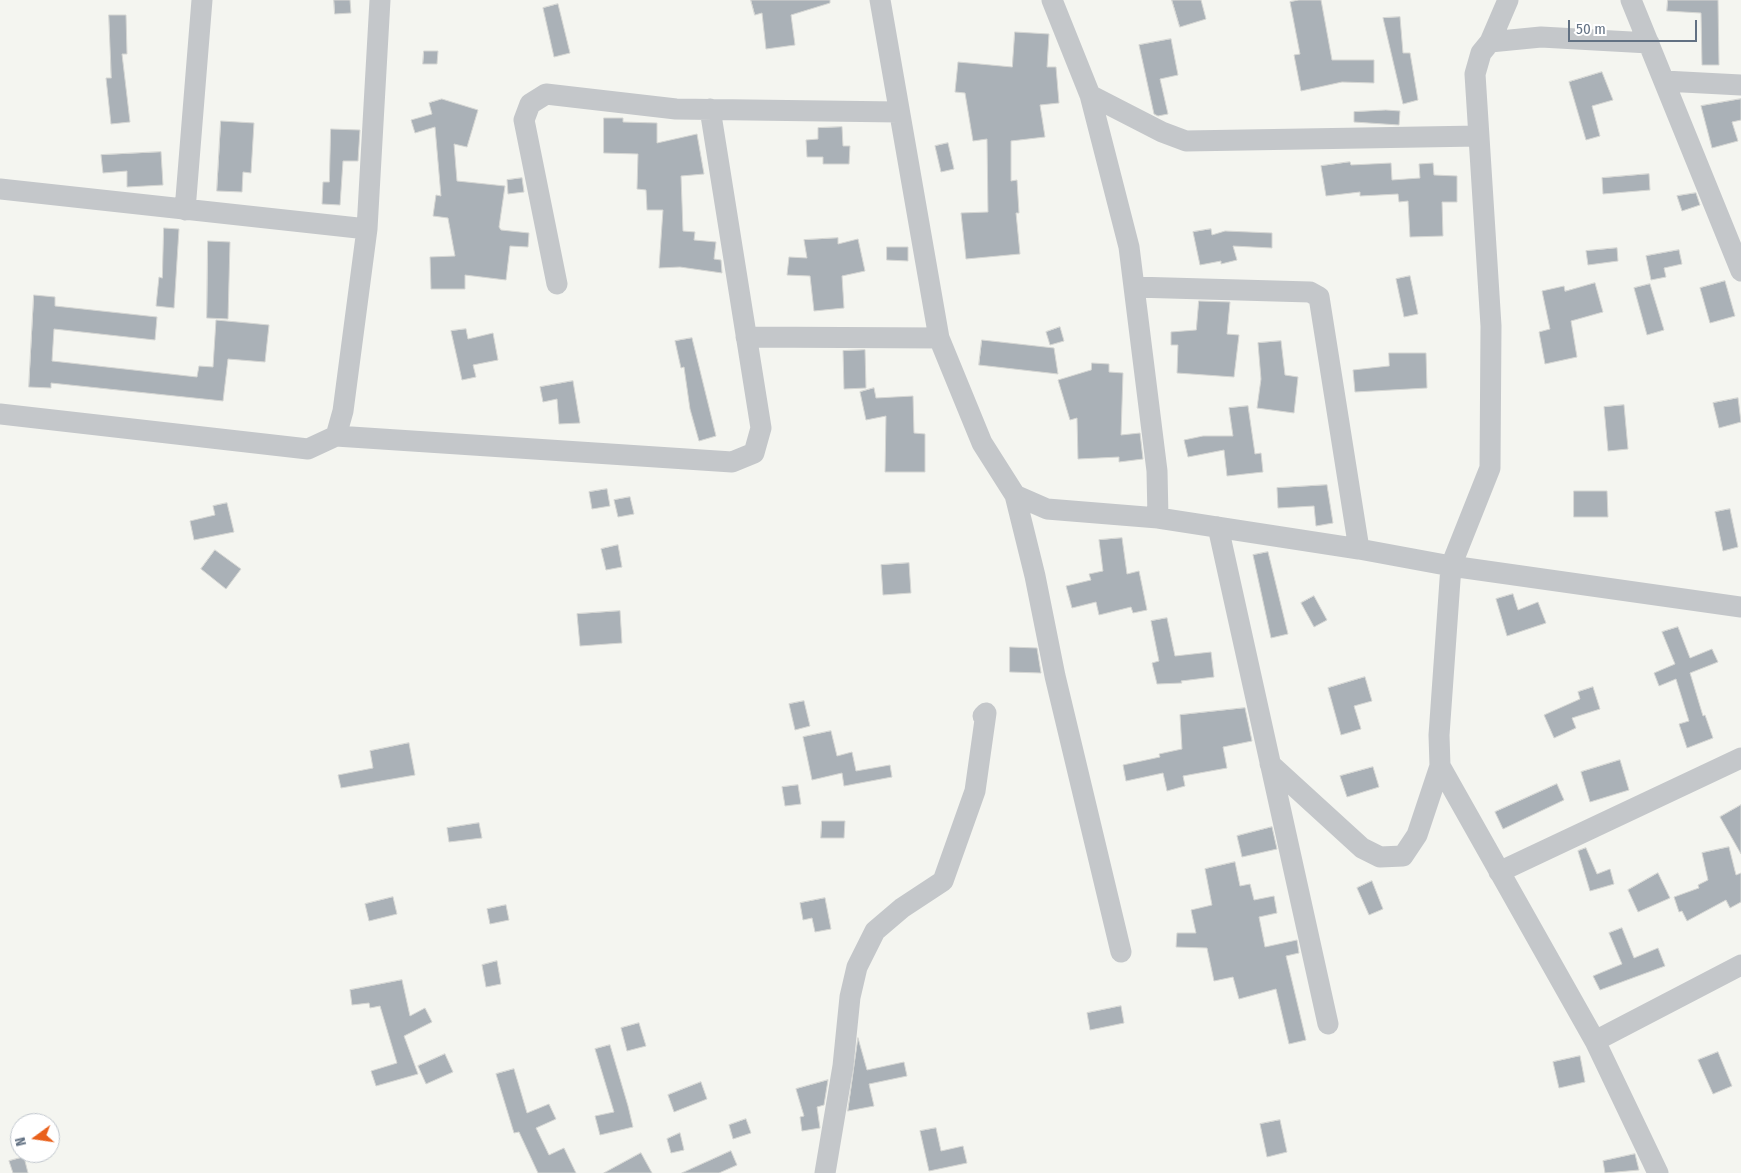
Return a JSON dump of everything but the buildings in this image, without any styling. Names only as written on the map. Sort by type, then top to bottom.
[{"type":"street","points":[[186,210],[202,0]]},
{"type":"street","points":[[336,436],[343,411],[367,229],[380,0]]},
{"type":"street","points":[[880,0],[898,112],[939,338],[982,443],[1015,495],[1035,576],[1055,676],[1121,952]]},
{"type":"street","points":[[1052,0],[1090,95],[1129,247],[1157,471],[1158,518]]},
{"type":"street","points":[[1270,764],[1362,848],[1380,858],[1403,856],[1417,835],[1440,766],[1438,735],[1451,566],[1490,468],[1491,326],[1475,74],[1480,53],[1490,42],[1508,0]]},
{"type":"street","points":[[1631,0],[1741,271]]},
{"type":"street","points":[[1490,42],[1541,37],[1649,43]]},
{"type":"street","points":[[1664,81],[1741,85]]},
{"type":"street","points":[[557,284],[524,120],[530,104],[546,94],[676,109],[898,112]]},
{"type":"street","points":[[1090,95],[1162,132],[1186,141],[1479,136]]},
{"type":"street","points":[[0,414],[308,449],[336,436],[732,462],[754,453],[761,428],[710,109]]},
{"type":"street","points":[[0,189],[367,229]]},
{"type":"street","points":[[1134,287],[1310,292],[1318,297],[1359,549]]},
{"type":"street","points":[[746,337],[939,338]]},
{"type":"street","points":[[1015,495],[1047,509],[1158,518],[1359,549],[1451,566],[1741,607]]},
{"type":"street","points":[[1218,527],[1328,1024]]},
{"type":"street","points":[[825,1173],[843,1066],[850,997],[857,967],[875,931],[902,908],[943,881],[975,790],[986,713],[982,716]]},
{"type":"street","points":[[1499,872],[1741,758]]},
{"type":"street","points":[[1440,766],[1595,1041],[1658,1173]]},
{"type":"street","points":[[1595,1041],[1741,965]]}]
